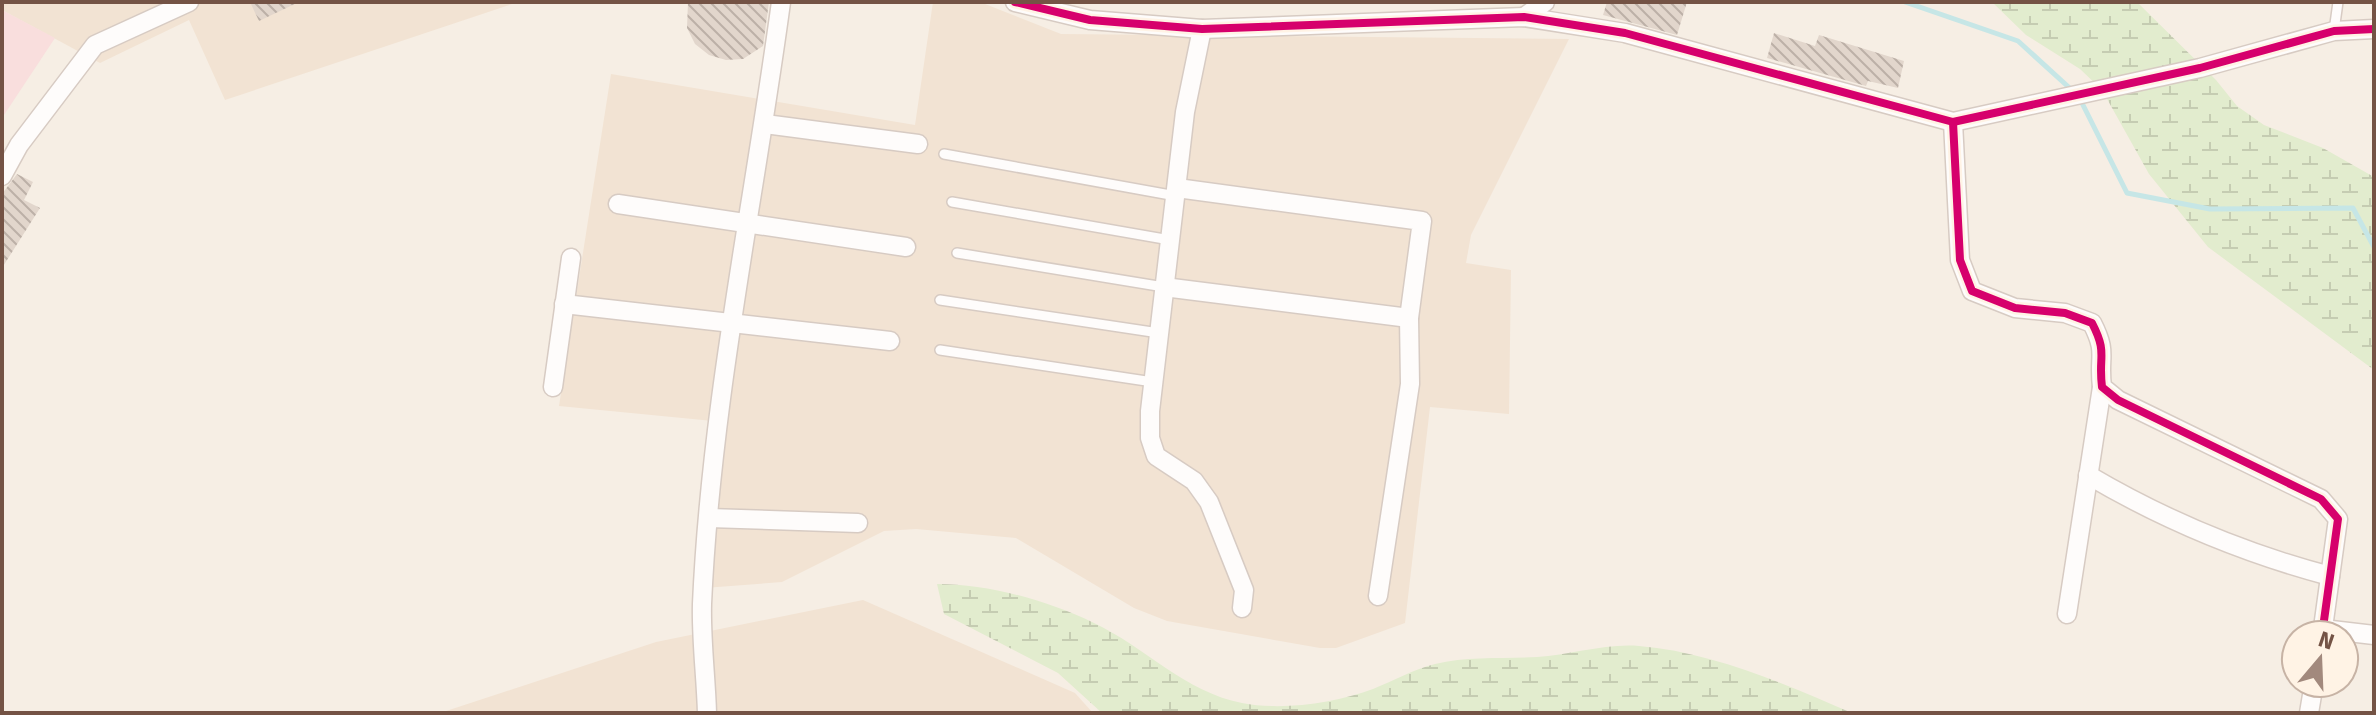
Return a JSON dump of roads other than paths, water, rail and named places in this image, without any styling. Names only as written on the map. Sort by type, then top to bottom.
[{"type":"street","points":[[707,713],[702,607],[718,402],[750,224],[781,2]]},
{"type":"street","points":[[1015,2],[1090,20],[1202,29],[1524,17],[1625,33],[1953,122],[2200,68],[2334,31],[2374,29]]},
{"type":"street","points":[[1524,17],[1545,2]]},
{"type":"street","points":[[2,176],[19,145],[95,45],[186,3]]},
{"type":"street","points":[[1202,29],[1185,112],[1150,411],[1156,456],[1194,481],[1209,502],[1244,590],[1242,608]]},
{"type":"street","points":[[1953,122],[1960,260],[1972,291],[2015,308],[2065,313],[2092,323],[2104,346],[2100,368],[2102,387],[2067,614]]},
{"type":"street","points":[[765,124],[918,144]]},
{"type":"street","points":[[1176,192],[1422,221],[1409,318],[1410,384],[1378,596]]},
{"type":"street","points":[[618,204],[906,247]]},
{"type":"street","points":[[553,387],[571,258]]},
{"type":"street","points":[[1164,287],[1409,318]]},
{"type":"street","points":[[564,304],[890,341]]},
{"type":"street","points":[[2102,387],[2118,400],[2321,499],[2338,519],[2324,619]]},
{"type":"street","points":[[2088,475],[2145,508],[2205,536],[2267,559],[2330,576]]},
{"type":"street","points":[[709,518],[858,523]]},
{"type":"lane","points":[[2334,31],[2338,2]]},
{"type":"lane","points":[[944,154],[1176,192]]},
{"type":"lane","points":[[952,202],[1170,240]]},
{"type":"lane","points":[[957,253],[1164,287]]},
{"type":"lane","points":[[940,300],[1159,333]]},
{"type":"lane","points":[[940,350],[1153,382]]},
{"type":"waterway","points":[[1905,2],[2018,41],[2074,92]]},
{"type":"waterway","points":[[2080,99],[2127,193],[2210,209],[2353,208],[2374,247]]}]
